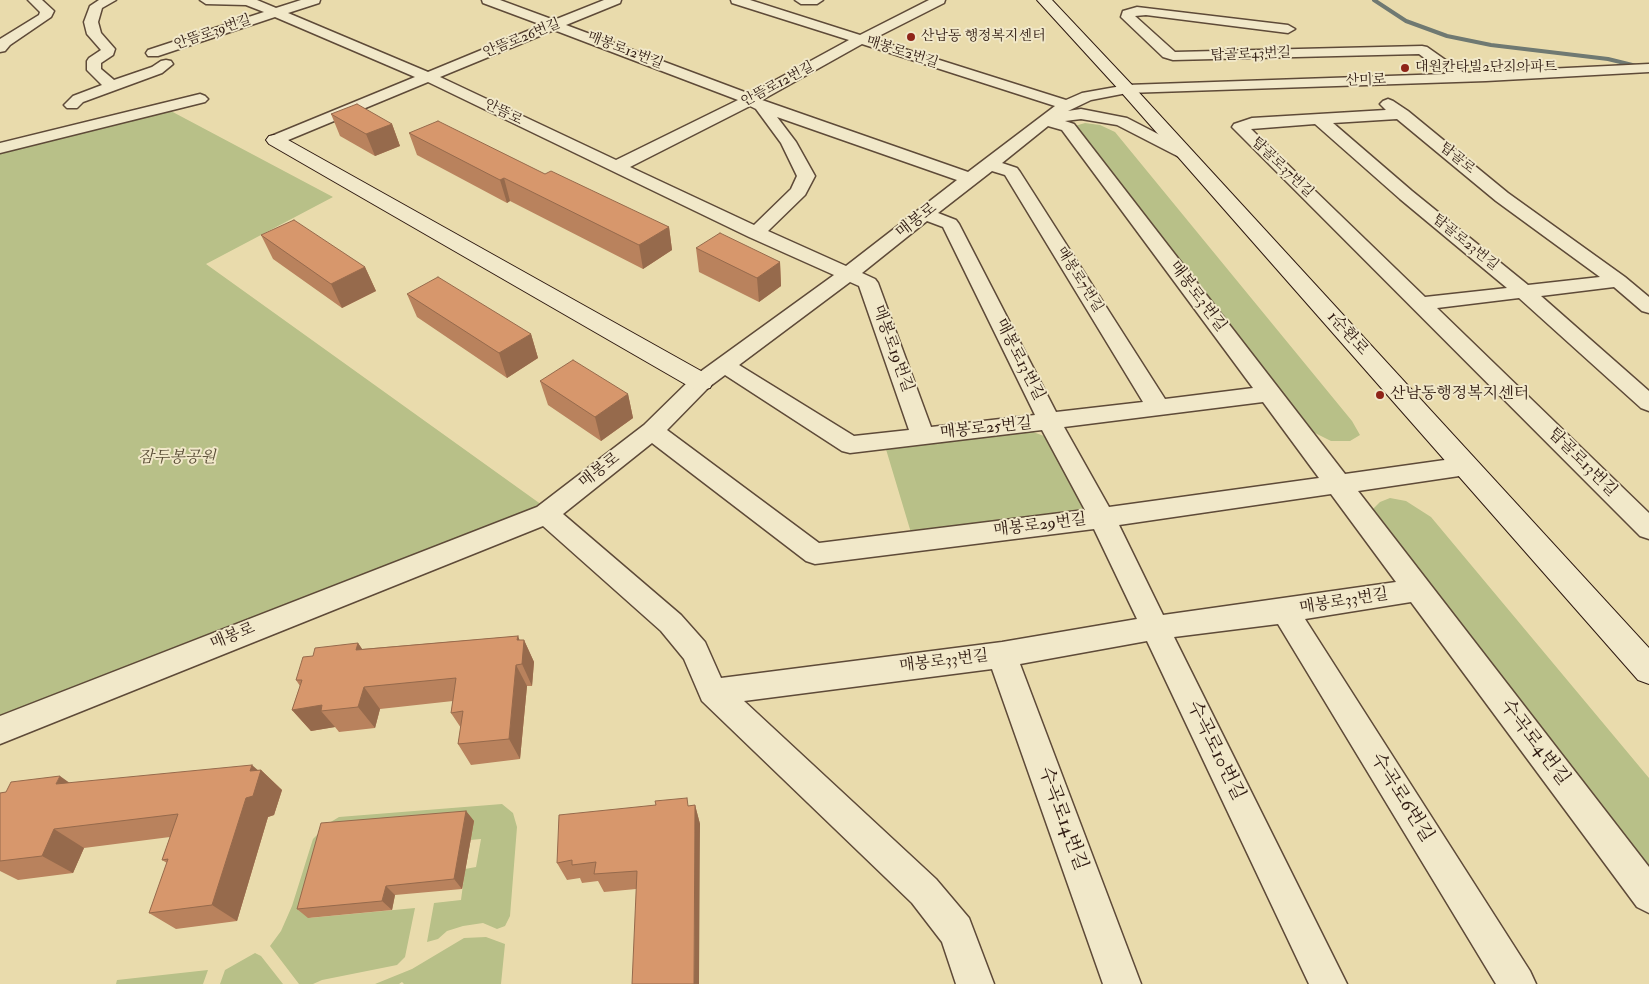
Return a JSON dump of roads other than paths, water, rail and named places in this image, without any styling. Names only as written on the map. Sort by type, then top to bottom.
[{"type":"main road","name":"1순환로","points":[[1044,0],[1649,670]]},
{"type":"main road","points":[[275,140],[701,382]]},
{"type":"street","points":[[0,48],[5,42],[44,17],[47,11],[34,0]]},
{"type":"street","points":[[110,0],[96,6],[91,22],[94,34],[108,49],[108,52],[94,61],[94,70],[112,86]]},
{"type":"street","points":[[206,0],[247,1]]},
{"type":"street","name":"안뜸로39번길","points":[[153,54],[272,12],[314,0]]},
{"type":"street","name":"매봉로12번길","points":[[488,0],[756,103],[970,179]]},
{"type":"street","name":"안뜸로26번길","points":[[275,140],[615,0]]},
{"type":"street","points":[[801,0],[817,0]]},
{"type":"street","name":"안뜸로12번길","points":[[616,167],[756,103],[860,40],[940,0]]},
{"type":"street","name":"안뜸로","points":[[247,1],[428,77],[756,233],[848,274]]},
{"type":"street","name":"매봉로2번길","points":[[744,1],[1066,105]]},
{"type":"street","name":"탑골로43번길","points":[[1296,35],[1137,10],[1128,14],[1128,17],[1168,54],[1182,57],[1422,50],[1461,78]]},
{"type":"street","name":"탑골로","points":[[1264,11],[1356,82],[1402,114],[1502,196],[1618,281],[1649,307]]},
{"type":"street","points":[[72,105],[78,99],[157,70],[166,64]]},
{"type":"street","name":"산미로","points":[[1127,90],[1461,78],[1642,69]]},
{"type":"street","name":"매봉로","points":[[0,730],[546,514],[652,431],[701,382],[848,274],[1066,105],[1087,96],[1127,90]]},
{"type":"street","points":[[0,148],[200,99]]},
{"type":"street","points":[[756,103],[788,142],[806,176],[799,191],[756,233]]},
{"type":"street","points":[[1046,120],[1082,114],[1111,118],[1129,125],[1185,154]]},
{"type":"street","name":"탑골로37번길","points":[[1402,114],[1252,123],[1240,127],[1420,304]]},
{"type":"street","name":"매봉로3번길","points":[[1046,120],[1068,127],[1339,485]]},
{"type":"street","name":"탑골로23번길","points":[[1320,120],[1406,195],[1524,292],[1649,403]]},
{"type":"street","name":"매봉로7번길","points":[[990,164],[1011,172],[1158,408]]},
{"type":"street","name":"매봉로13번길","points":[[926,214],[950,224],[1050,422],[1102,518]]},
{"type":"street","name":"매봉로19번길","points":[[848,274],[868,282],[923,436]]},
{"type":"street","name":"탑골로23번길","points":[[1420,304],[1618,281]]},
{"type":"street","name":"탑골로13번길","points":[[1420,304],[1647,524]]},
{"type":"street","name":"매봉로25번길","points":[[724,365],[850,445],[1270,394]]},
{"type":"street","name":"매봉로29번길","points":[[652,431],[815,554],[1102,518],[1466,466]]},
{"type":"street","name":"수곡로4번길","points":[[1339,485],[1649,895]]},
{"type":"street","points":[[546,514],[671,623],[695,651],[713,692],[924,891],[956,931],[975,984]]},
{"type":"street","name":"수곡로10번길","points":[[1102,518],[1328,984]]},
{"type":"street","name":"매봉로33번길","points":[[713,692],[1002,655],[1155,628],[1285,611],[1419,590]]},
{"type":"street","name":"수곡로6번길","points":[[1285,611],[1517,984]]},
{"type":"street","name":"수곡로14번길","points":[[1002,655],[1122,984]]},
{"type":"waterway","points":[[1374,0],[1406,21],[1447,36],[1491,45],[1608,59],[1649,69]]},
{"type":"place","name":"산남동 행정복지센터","points":[[911,37]]},
{"type":"place","name":"대원칸타빌2단지아파트","points":[[1405,68]]},
{"type":"place","name":"산남동행정복지센터","points":[[1380,395]]},
{"type":"park label","name":"잠두봉공원","points":[[177,459]]}]
